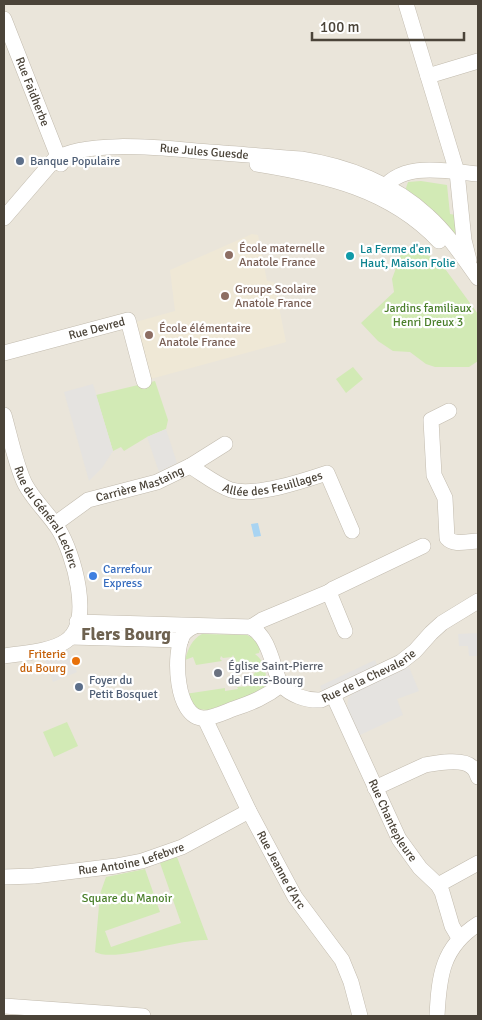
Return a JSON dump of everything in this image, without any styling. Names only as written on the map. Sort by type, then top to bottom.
[{"type":"street","points":[[406,4],[457,172],[464,240],[476,275]]},
{"type":"street","name":"Rue Faidherbe","points":[[4,19],[59,161]]},
{"type":"street","points":[[428,76],[478,61]]},
{"type":"street","name":"Rue Jules Guesde","points":[[4,218],[33,185],[59,161],[118,155],[244,163],[329,179],[362,189],[381,191]]},
{"type":"street","points":[[381,191],[395,178],[413,171],[478,174]]},
{"type":"street","points":[[381,191],[405,197],[428,216],[452,242],[476,275]]},
{"type":"street","points":[[381,191],[435,236],[478,292]]},
{"type":"street","name":"Rue Devred","points":[[4,353],[128,320],[144,381]]},
{"type":"street","points":[[449,411],[431,420],[434,475],[445,498],[447,538],[455,542],[478,541]]},
{"type":"street","name":"Rue du Général Leclerc","points":[[4,416],[24,481],[55,524],[66,545],[77,578],[79,599],[77,622],[71,637]]},
{"type":"street","name":"Carrière Mastaing","points":[[55,524],[88,500],[150,485],[190,466],[225,444]]},
{"type":"street","name":"Allée des Feuillages","points":[[190,466],[224,487],[243,492],[304,481],[327,473],[352,531]]},
{"type":"street","points":[[251,627],[262,620],[329,592],[423,546]]},
{"type":"street","points":[[329,592],[345,631]]},
{"type":"street","name":"Rue de la Chevalerie","points":[[280,685],[294,694],[309,700],[322,700],[408,658],[442,623],[478,601]]},
{"type":"street","points":[[77,622],[251,627],[256,630],[263,638],[280,685],[258,700],[205,719]]},
{"type":"street","points":[[4,656],[55,646],[71,637],[181,640],[186,632],[195,626]]},
{"type":"street","name":"Rue Jeanne d'Arc","points":[[181,640],[178,674],[184,703],[189,710],[200,718],[205,719],[249,811],[301,908],[342,960],[351,982],[360,1016]]},
{"type":"street","name":"Rue Chantepleure","points":[[333,695],[402,844],[420,868],[438,885],[444,895],[452,926],[459,938]]},
{"type":"street","points":[[375,788],[425,765],[434,763],[466,764],[474,769],[478,777]]},
{"type":"street","name":"Rue Antoine Lefebvre","points":[[4,877],[34,876],[98,868],[148,859],[182,846],[249,811]]},
{"type":"street","points":[[438,885],[478,863]]},
{"type":"street","points":[[437,1016],[441,973],[450,952],[459,938],[478,924]]},
{"type":"street","points":[[4,1006],[143,1016]]},
{"type":"shaded area","points":[[4,4],[478,4],[478,1016],[4,1016]]},
{"type":"shaded area","name":"Groupe Scolaire Anatole France","points":[[252,234],[258,235],[267,281],[274,282],[286,342],[147,380],[132,323],[175,311],[170,270]]},
{"type":"shaded area","points":[[93,384],[113,451],[102,468],[89,481],[64,392]]},
{"type":"shaded area","points":[[166,429],[177,463],[159,472],[147,437]]},
{"type":"shaded area","points":[[478,633],[478,656],[469,656],[468,646],[459,646],[458,634]]},
{"type":"shaded area","points":[[68,650],[77,672],[53,682],[44,659]]},
{"type":"shaded area","points":[[375,660],[378,667],[323,693],[320,686]]},
{"type":"shaded area","points":[[409,667],[419,691],[397,699],[403,715],[360,735],[347,709],[348,699],[353,693],[368,685]]},
{"type":"green space","points":[[421,181],[447,185],[450,214],[456,215],[459,238],[405,191],[408,182]]},
{"type":"green space","name":"Jardins familiaux Henri Dreux 3","points":[[404,246],[434,258],[443,266],[478,314],[478,361],[469,367],[435,367],[426,364],[410,352],[393,351],[378,341],[361,323],[394,292],[392,279]]},
{"type":"green space","points":[[353,367],[363,379],[346,393],[336,379]]},
{"type":"green space","points":[[155,381],[168,420],[166,429],[147,437],[124,451],[121,447],[113,451],[96,395]]},
{"type":"green space","points":[[202,634],[247,635],[256,640],[260,649],[259,653],[255,654],[265,669],[265,687],[259,693],[208,710],[195,709],[185,694],[225,688],[225,691],[238,689],[237,687],[250,686],[249,677],[255,673],[254,666],[247,665],[247,663],[234,666],[233,655],[232,657],[223,658],[221,656],[220,659],[222,661],[196,665],[193,657],[185,660],[191,645]]},
{"type":"green space","points":[[67,722],[78,746],[54,757],[43,732]]},
{"type":"green space","name":"Square du Manoir","points":[[177,857],[208,940],[196,940],[132,953],[105,955],[95,952],[100,894],[106,877],[145,869],[160,912],[105,931],[111,947],[181,923],[160,863]]},
{"type":"water","points":[[258,523],[261,536],[254,537],[251,524]]},
{"type":"place","name":"Banque Populaire","points":[[20,161]]},
{"type":"place","name":"École maternelle Anatole France","points":[[229,255]]},
{"type":"place","name":"La Ferme d'en Haut, Maison Folie","points":[[350,256]]},
{"type":"place","name":"Groupe Scolaire Anatole France","points":[[225,296]]},
{"type":"place","name":"École élémentaire Anatole France","points":[[149,335]]},
{"type":"place","name":"Carrefour Express","points":[[93,576]]},
{"type":"place","name":"Friterie du Bourg","points":[[76,661]]},
{"type":"place","name":"Église Saint-Pierre de Flers-Bourg","points":[[218,673]]},
{"type":"place","name":"Foyer du Petit Bosquet","points":[[79,687]]},
{"type":"district","name":"Flers Bourg","points":[[126,634]]}]
